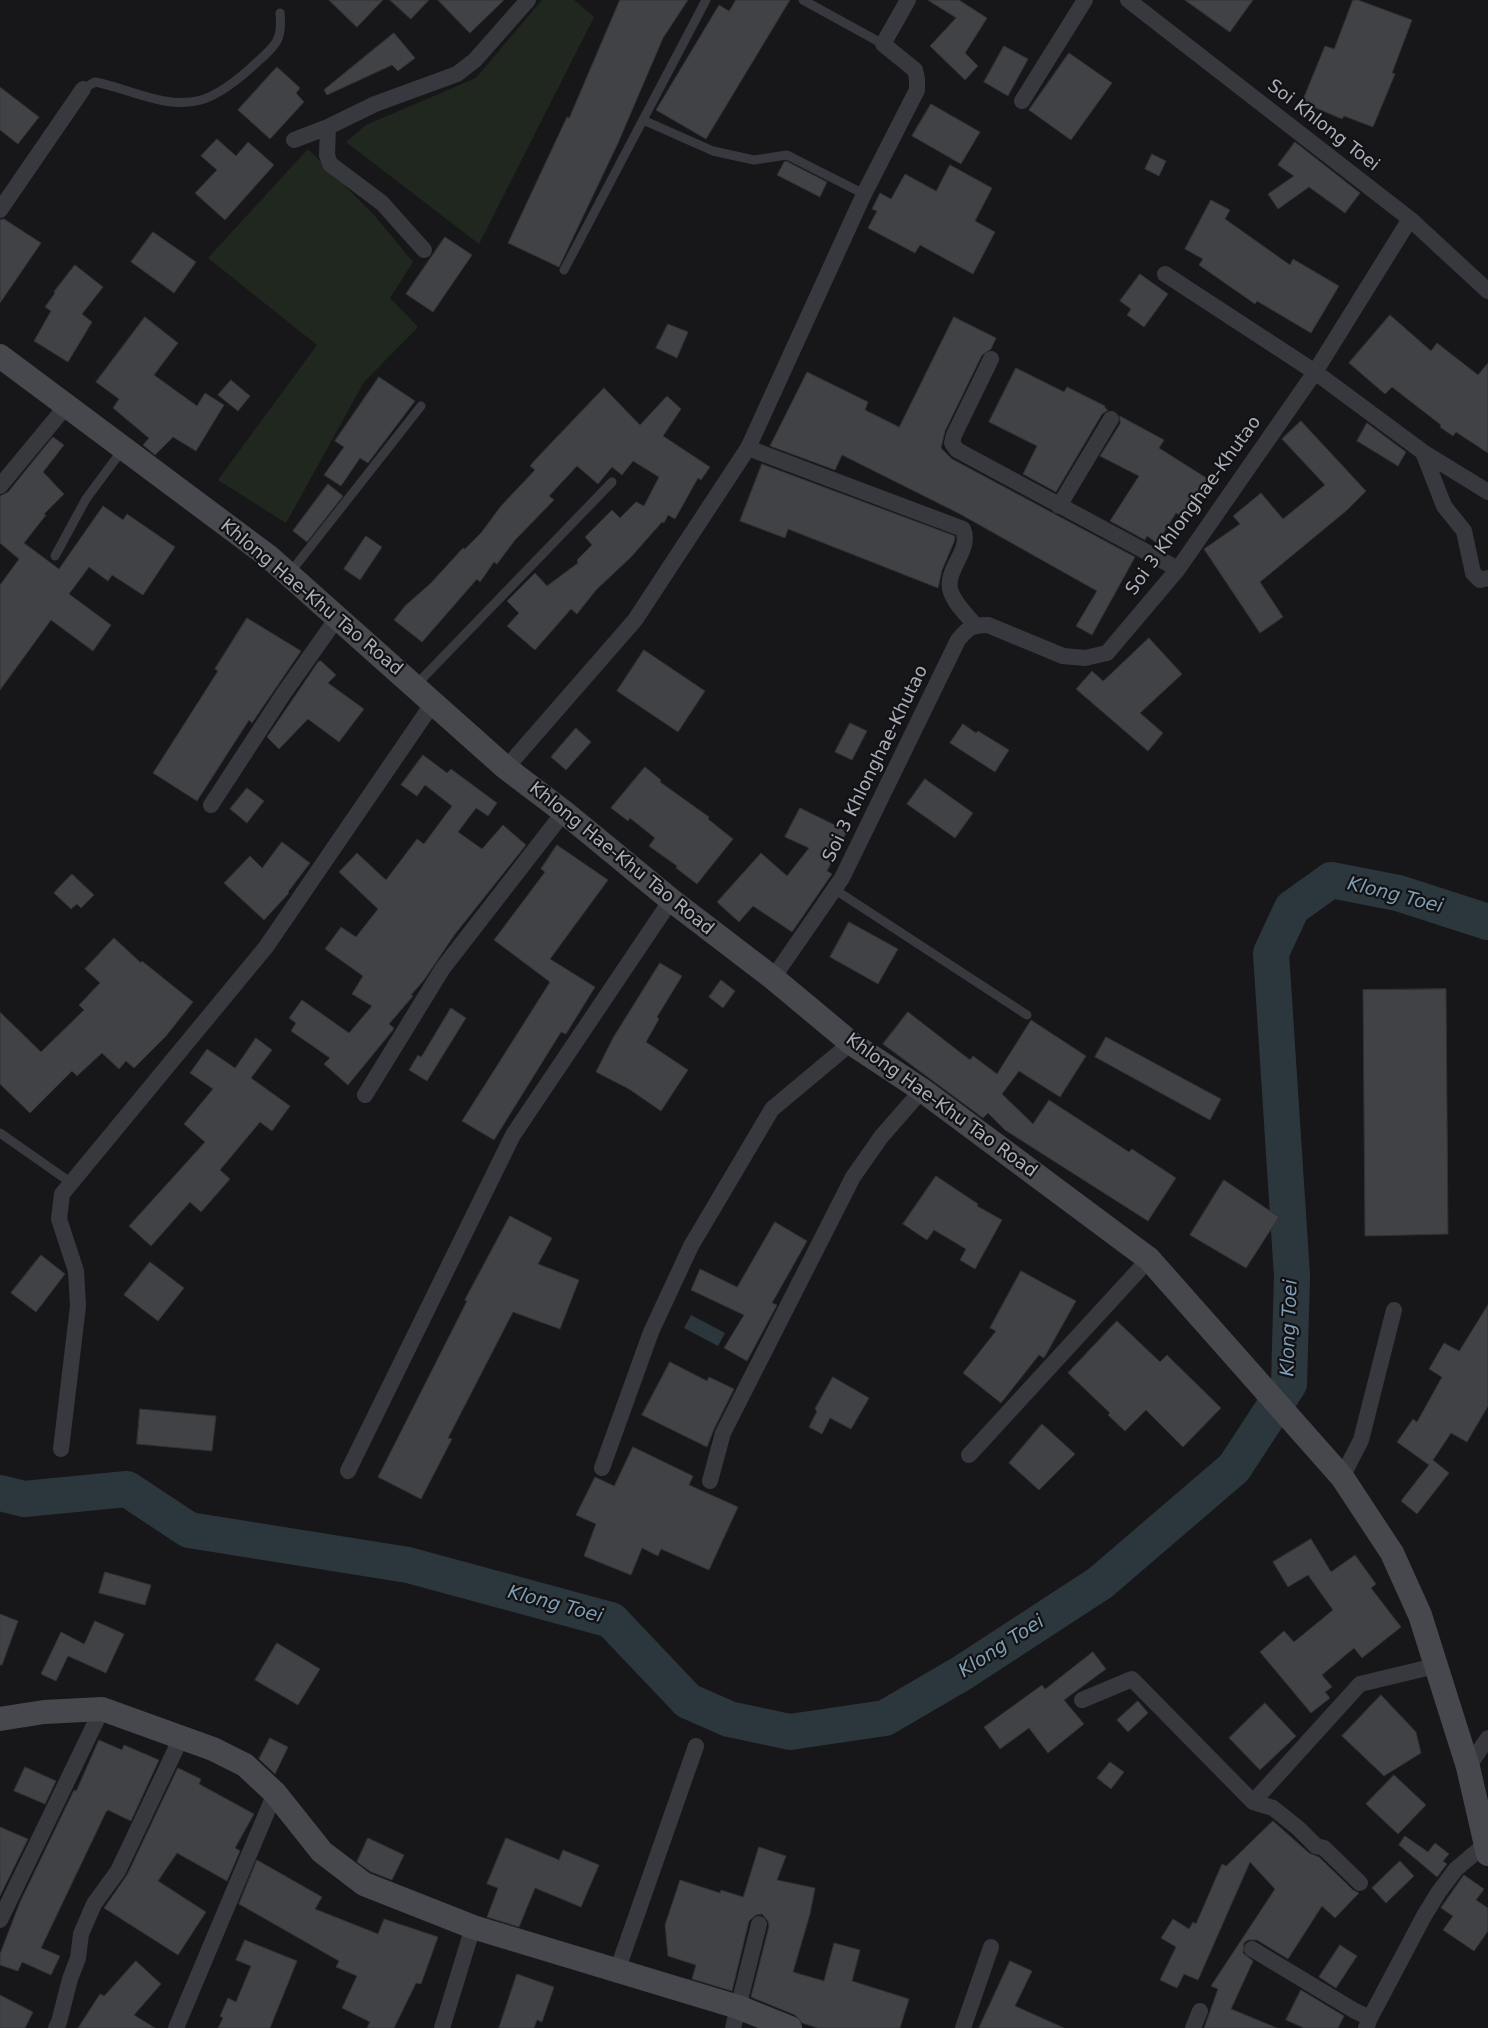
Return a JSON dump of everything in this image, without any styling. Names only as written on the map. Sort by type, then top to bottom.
[{"type":"street","points":[[294,140],[328,127],[375,104],[456,74],[475,60],[528,0]]},
{"type":"street","points":[[506,768],[635,620],[748,448],[864,194],[917,90],[917,79],[914,70],[883,44],[908,0]]},
{"type":"street","points":[[1022,101],[1085,0]]},
{"type":"street","name":"Soi Khlong Toei","points":[[1128,0],[1410,219],[1488,291]]},
{"type":"street","points":[[0,210],[83,89]]},
{"type":"street","points":[[328,127],[327,155],[330,164],[382,203],[424,250]]},
{"type":"street","name":"Soi 3 Khlonghae-Khutao","points":[[773,978],[842,878],[958,640],[966,630],[975,625],[988,625],[1063,656],[1084,658],[1107,653],[1178,570],[1315,372],[1410,219]]},
{"type":"street","points":[[1165,274],[1315,372],[1423,452],[1488,492]]},
{"type":"street","name":"Khlong Hae-Khu Tao Road","points":[[0,356],[268,556],[506,768],[564,812],[670,900],[773,978],[851,1043],[922,1090],[1149,1260],[1342,1477],[1392,1553],[1420,1615],[1468,1767],[1487,1847]]},
{"type":"street","points":[[991,359],[954,435],[952,443],[957,450],[1178,570]]},
{"type":"street","points":[[0,486],[67,405]]},
{"type":"street","points":[[1059,506],[1111,419]]},
{"type":"street","points":[[748,448],[962,530],[966,541],[951,577],[950,589],[954,598],[975,625]]},
{"type":"street","points":[[1423,452],[1444,506],[1464,531],[1474,573],[1480,580],[1488,578]]},
{"type":"street","points":[[211,805],[284,693],[337,618]]},
{"type":"street","points":[[61,1449],[78,1306],[76,1271],[60,1219],[62,1194],[266,947],[433,703]]},
{"type":"street","points":[[365,1095],[443,968],[564,812]]},
{"type":"street","points":[[348,1471],[514,1135],[670,900]]},
{"type":"street","points":[[602,1468],[651,1332],[696,1238],[772,1109],[851,1043]]},
{"type":"street","points":[[710,1481],[724,1433],[854,1177],[881,1137],[922,1090]]},
{"type":"street","points":[[969,1455],[1149,1260]]},
{"type":"street","points":[[1342,1477],[1361,1440],[1394,1310]]},
{"type":"street","points":[[1253,1802],[1360,1684],[1435,1666]]},
{"type":"street","points":[[1082,1700],[1132,1679],[1253,1802],[1273,1808],[1298,1828],[1316,1846],[1324,1848],[1360,1883]]},
{"type":"street","points":[[0,1920],[102,1709]]},
{"type":"street","points":[[0,1720],[44,1712],[102,1709],[213,1749],[245,1765],[275,1793],[322,1852],[364,1884],[473,1927],[617,1971],[735,2018],[790,2028]]},
{"type":"street","points":[[56,2028],[78,1958],[81,1934],[94,1904],[118,1871],[181,1738]]},
{"type":"street","points":[[1468,1767],[1488,1738]]},
{"type":"street","points":[[617,1971],[696,1746]]},
{"type":"street","points":[[176,2028],[275,1793]]},
{"type":"street","points":[[1252,1949],[1356,2011],[1368,2023],[1438,1893],[1456,1869],[1487,1847]]},
{"type":"street","points":[[735,2018],[759,1924]]},
{"type":"street","points":[[442,2028],[473,1927]]},
{"type":"street","points":[[963,2028],[991,1947]]},
{"type":"street","points":[[1193,2028],[1200,2011]]},
{"type":"lane","points":[[564,270],[706,0]]},
{"type":"lane","points":[[803,0],[883,44]]},
{"type":"lane","points":[[83,89],[95,82],[161,100],[181,102],[200,100],[216,94],[243,75],[271,50],[278,39],[281,29],[280,13]]},
{"type":"lane","points":[[643,120],[713,151],[754,160],[788,155],[864,194]]},
{"type":"lane","points":[[289,574],[421,406]]},
{"type":"lane","points":[[55,556],[86,500],[125,448]]},
{"type":"lane","points":[[415,686],[612,482]]},
{"type":"lane","points":[[834,889],[1027,1015]]},
{"type":"lane","points":[[0,1133],[70,1182]]},
{"type":"shaded area","points":[[542,0],[574,0],[594,17],[479,244],[346,142],[366,125],[476,78]]},
{"type":"shaded area","points":[[308,149],[375,216],[413,262],[390,298],[418,327],[364,382],[286,523],[218,480],[317,345],[208,258]]},
{"type":"shaded area","points":[[691,1315],[725,1333],[718,1346],[684,1328]]},
{"type":"building","points":[[329,0],[383,0],[357,27]]},
{"type":"building","points":[[390,0],[429,0],[411,19]]},
{"type":"building","points":[[438,0],[504,0],[470,33]]},
{"type":"building","points":[[620,0],[688,0],[663,38],[618,143],[559,267],[508,243],[567,117],[569,118]]},
{"type":"building","points":[[736,0],[790,0],[706,139],[656,110],[719,5],[729,11]]},
{"type":"building","points":[[928,0],[959,0],[987,18],[965,53],[978,66],[965,80],[930,46],[956,18]]},
{"type":"building","points":[[1185,0],[1253,0],[1230,32]]},
{"type":"building","points":[[1353,0],[1358,0],[1412,20],[1392,73],[1395,74],[1373,127],[1344,116],[1342,119],[1302,102],[1325,46],[1334,49]]},
{"type":"building","points":[[394,33],[415,58],[398,71],[392,65],[327,95],[324,90]]},
{"type":"building","points":[[1004,46],[1028,59],[1008,96],[984,82]]},
{"type":"building","points":[[1069,53],[1112,83],[1071,140],[1029,110]]},
{"type":"building","points":[[277,67],[300,88],[296,93],[304,102],[270,139],[238,110]]},
{"type":"building","points":[[0,87],[39,117],[18,144],[0,130]]},
{"type":"building","points":[[931,104],[980,132],[961,164],[912,136]]},
{"type":"building","points":[[217,139],[236,156],[248,142],[274,165],[225,220],[195,193],[217,170],[201,156]]},
{"type":"building","points":[[1295,142],[1360,193],[1345,213],[1309,187],[1278,209],[1268,194],[1294,176],[1278,165]]},
{"type":"building","points":[[1152,154],[1166,161],[1159,176],[1145,169]]},
{"type":"building","points":[[786,161],[827,182],[820,197],[777,175]]},
{"type":"building","points":[[950,165],[992,188],[975,221],[995,232],[973,274],[920,245],[915,253],[868,228],[877,211],[872,209],[880,193],[891,199],[905,174],[936,191]]},
{"type":"building","points":[[1211,200],[1230,210],[1225,219],[1290,265],[1293,259],[1339,286],[1311,333],[1257,301],[1255,304],[1199,265],[1203,259],[1185,249]]},
{"type":"building","points":[[4,219],[41,243],[0,303],[0,220]]},
{"type":"building","points":[[153,232],[196,262],[174,293],[131,262]]},
{"type":"building","points":[[445,237],[472,255],[433,312],[406,294]]},
{"type":"building","points":[[75,265],[103,287],[82,314],[92,322],[68,362],[34,341],[51,311],[45,307]]},
{"type":"building","points":[[1140,274],[1168,294],[1144,327],[1127,315],[1131,309],[1120,301]]},
{"type":"building","points":[[1390,315],[1431,351],[1437,343],[1478,375],[1488,363],[1488,453],[1456,432],[1453,436],[1392,387],[1385,394],[1349,363]]},
{"type":"building","points":[[145,317],[178,343],[154,375],[197,406],[205,393],[224,405],[196,451],[173,437],[155,455],[143,445],[149,438],[113,408],[119,399],[96,382]]},
{"type":"building","points":[[954,317],[996,338],[991,349],[982,355],[945,431],[941,448],[952,459],[1135,557],[1092,635],[1076,626],[1097,591],[960,514],[842,455],[835,470],[770,446],[807,372],[868,402],[865,410],[899,427]]},
{"type":"building","points":[[668,324],[688,332],[677,358],[656,348]]},
{"type":"building","points":[[1016,368],[1064,392],[1067,387],[1105,406],[1108,410],[1102,414],[1056,492],[1023,474],[1037,446],[989,422]]},
{"type":"building","points":[[379,377],[415,401],[368,463],[360,458],[341,486],[324,475],[344,447],[335,441]]},
{"type":"building","points":[[231,380],[250,396],[238,411],[218,395]]},
{"type":"building","points":[[604,388],[640,425],[667,396],[681,409],[663,436],[710,467],[701,480],[698,478],[675,519],[668,515],[664,523],[662,522],[631,557],[596,590],[577,614],[571,609],[535,650],[507,626],[519,613],[507,601],[535,573],[547,586],[578,563],[577,560],[592,545],[585,537],[612,510],[620,518],[636,502],[644,506],[659,477],[633,461],[622,475],[612,467],[598,484],[577,466],[549,496],[554,500],[515,540],[497,564],[494,562],[480,582],[477,579],[422,642],[394,620],[405,606],[431,583],[463,548],[465,549],[481,533],[501,506],[535,470],[530,466],[535,460]]},
{"type":"building","points":[[1120,416],[1164,440],[1159,448],[1208,479],[1183,517],[1176,513],[1157,543],[1147,536],[1145,540],[1110,521],[1139,476],[1100,456],[1120,424]]},
{"type":"building","points":[[1301,421],[1366,491],[1346,511],[1260,582],[1283,617],[1260,633],[1204,549],[1240,524],[1233,516],[1261,493],[1283,519],[1325,485],[1282,439]]},
{"type":"building","points":[[1367,423],[1406,452],[1398,466],[1357,441]]},
{"type":"building","points":[[53,437],[64,445],[43,472],[64,494],[44,514],[46,515],[24,543],[59,569],[103,506],[123,520],[127,514],[175,547],[143,595],[112,575],[108,581],[89,567],[69,594],[111,625],[93,651],[51,620],[0,690],[0,585],[19,559],[0,543],[0,496],[8,492]]},
{"type":"building","points":[[762,464],[955,536],[942,570],[938,588],[788,529],[785,538],[740,521]]},
{"type":"building","points":[[328,484],[343,496],[307,542],[293,531]]},
{"type":"building","points":[[366,536],[382,547],[360,580],[344,569]]},
{"type":"building","points":[[247,618],[301,651],[252,723],[249,720],[197,801],[153,773],[218,671],[215,669]]},
{"type":"building","points":[[1149,638],[1182,674],[1140,713],[1163,733],[1148,751],[1076,689],[1092,671],[1103,681]]},
{"type":"building","points":[[644,650],[705,691],[678,732],[617,691]]},
{"type":"building","points":[[321,661],[336,675],[328,683],[364,709],[339,742],[308,719],[279,749],[267,737],[318,662]]},
{"type":"building","points":[[850,723],[867,731],[852,760],[835,752]]},
{"type":"building","points":[[963,724],[1009,750],[995,772],[950,743]]},
{"type":"building","points":[[576,728],[591,742],[566,770],[551,757]]},
{"type":"building","points":[[423,755],[447,773],[451,769],[497,803],[488,816],[476,808],[458,832],[482,849],[503,825],[526,845],[455,934],[424,980],[411,995],[413,996],[389,1024],[394,1028],[393,1030],[348,1085],[324,1064],[330,1058],[291,1031],[296,1023],[289,1018],[302,1000],[349,1033],[372,1006],[352,994],[363,976],[325,949],[341,927],[356,937],[378,909],[339,872],[357,853],[386,880],[417,839],[424,844],[452,806],[425,785],[417,796],[401,785]]},
{"type":"building","points":[[645,767],[661,780],[660,782],[709,817],[708,819],[733,839],[697,884],[676,868],[677,866],[649,846],[655,838],[630,818],[628,821],[611,808]]},
{"type":"building","points":[[925,779],[973,813],[955,838],[907,804]]},
{"type":"building","points":[[247,788],[264,801],[247,823],[230,809]]},
{"type":"building","points":[[800,808],[847,831],[827,871],[832,874],[792,932],[753,906],[739,922],[717,902],[761,853],[787,876],[809,848],[785,837]]},
{"type":"building","points":[[282,842],[310,863],[289,893],[264,920],[224,883],[250,856],[262,868]]},
{"type":"building","points":[[557,845],[608,880],[550,959],[595,987],[566,1034],[561,1032],[494,1140],[462,1121],[550,982],[494,940],[545,872],[541,869]]},
{"type":"building","points":[[72,874],[94,895],[81,908],[77,904],[71,909],[54,893]]},
{"type":"building","points":[[849,922],[898,949],[878,984],[830,957]]},
{"type":"building","points":[[114,938],[141,963],[142,961],[193,1002],[166,1036],[134,1068],[126,1061],[119,1069],[102,1053],[77,1076],[72,1071],[30,1113],[0,1084],[0,1012],[41,1052],[84,1010],[79,1005],[100,983],[85,969]]},
{"type":"building","points":[[660,963],[682,976],[657,1017],[659,1019],[646,1042],[688,1070],[661,1111],[629,1089],[596,1072],[613,1038]]},
{"type":"building","points":[[721,980],[735,991],[723,1008],[709,997]]},
{"type":"building","points":[[1446,989],[1448,1234],[1365,1236],[1363,990]]},
{"type":"building","points":[[451,1008],[466,1018],[427,1081],[409,1070],[418,1055],[421,1057]]},
{"type":"building","points":[[908,1012],[970,1060],[973,1056],[997,1074],[1031,1020],[1086,1056],[1060,1097],[1019,1071],[1002,1094],[1033,1124],[1049,1100],[1129,1152],[1132,1149],[1176,1178],[1148,1221],[1005,1130],[988,1113],[983,1118],[883,1044]]},
{"type":"building","points":[[1106,1037],[1221,1099],[1210,1120],[1095,1057]]},
{"type":"building","points":[[256,1038],[272,1050],[251,1078],[290,1106],[272,1131],[260,1122],[220,1170],[230,1179],[201,1212],[190,1202],[151,1246],[129,1226],[205,1142],[184,1124],[213,1089],[190,1073],[207,1049],[235,1068]]},
{"type":"building","points":[[936,1176],[978,1204],[977,1206],[1002,1220],[975,1269],[960,1260],[966,1249],[934,1230],[927,1240],[903,1224]]},
{"type":"building","points":[[1224,1180],[1279,1217],[1246,1268],[1190,1235]]},
{"type":"building","points":[[510,1216],[552,1238],[538,1264],[579,1280],[560,1329],[513,1312],[448,1438],[452,1439],[421,1499],[378,1477],[467,1301],[465,1300]]},
{"type":"building","points":[[775,1222],[807,1241],[772,1303],[777,1305],[747,1361],[724,1348],[744,1315],[691,1290],[700,1269],[737,1287]]},
{"type":"building","points":[[41,1255],[65,1274],[36,1312],[11,1293]]},
{"type":"building","points":[[150,1262],[184,1288],[158,1321],[124,1295]]},
{"type":"building","points":[[1021,1271],[1076,1301],[1044,1358],[1039,1355],[1001,1403],[963,1373],[996,1331],[990,1328]]},
{"type":"building","points":[[1488,1305],[1488,1406],[1467,1442],[1451,1433],[1433,1460],[1449,1473],[1417,1514],[1401,1501],[1429,1465],[1397,1442],[1413,1419],[1417,1422],[1442,1377],[1429,1369],[1444,1343],[1459,1351]]},
{"type":"building","points":[[1117,1321],[1160,1362],[1167,1355],[1221,1408],[1183,1447],[1146,1410],[1125,1431],[1108,1415],[1110,1413],[1068,1373]]},
{"type":"building","points":[[670,1362],[707,1381],[709,1377],[734,1389],[707,1447],[642,1415]]},
{"type":"building","points":[[833,1377],[869,1398],[851,1429],[830,1418],[822,1434],[809,1427],[817,1411],[815,1409]]},
{"type":"building","points":[[140,1409],[216,1416],[212,1451],[137,1444]]},
{"type":"building","points":[[1042,1424],[1075,1454],[1039,1490],[1009,1463]]},
{"type":"building","points":[[633,1447],[693,1476],[689,1485],[738,1507],[709,1570],[661,1549],[658,1556],[642,1548],[631,1575],[584,1556],[596,1524],[576,1515],[595,1477],[614,1486]]},
{"type":"building","points":[[1311,1539],[1331,1572],[1355,1555],[1376,1584],[1371,1588],[1401,1627],[1362,1658],[1354,1648],[1322,1675],[1332,1687],[1325,1692],[1330,1698],[1311,1713],[1260,1652],[1284,1631],[1294,1642],[1333,1610],[1308,1575],[1288,1587],[1273,1562]]},
{"type":"building","points":[[105,1572],[151,1585],[145,1605],[99,1593]]},
{"type":"building","points":[[0,1614],[18,1621],[2,1665],[0,1665]]},
{"type":"building","points":[[95,1621],[124,1634],[106,1673],[68,1656],[56,1681],[41,1674],[61,1632],[84,1644]]},
{"type":"building","points":[[277,1643],[320,1669],[298,1705],[255,1680]]},
{"type":"building","points":[[1093,1652],[1106,1669],[1064,1700],[1084,1724],[1048,1753],[1029,1728],[1000,1749],[984,1727],[1042,1685],[1045,1689]]},
{"type":"building","points":[[1381,1695],[1416,1732],[1421,1753],[1384,1776],[1342,1736]]},
{"type":"building","points":[[1138,1701],[1148,1713],[1128,1732],[1117,1720]]},
{"type":"building","points":[[1265,1703],[1296,1736],[1260,1770],[1229,1738]]},
{"type":"building","points":[[270,1738],[288,1747],[275,1774],[259,1759]]},
{"type":"building","points":[[99,1740],[122,1750],[124,1745],[159,1760],[131,1821],[108,1810],[106,1812],[41,1948],[60,1956],[51,1975],[22,1962],[18,1971],[0,1965],[0,1954],[20,1902],[74,1790],[76,1791]]},
{"type":"building","points":[[1110,1762],[1124,1772],[1111,1789],[1097,1778]]},
{"type":"building","points":[[25,1767],[56,1781],[45,1804],[14,1791]]},
{"type":"building","points":[[178,1768],[201,1779],[199,1784],[254,1814],[235,1848],[240,1851],[227,1881],[177,1853],[158,1881],[206,1912],[178,1955],[104,1908],[127,1875]]},
{"type":"building","points":[[1394,1775],[1426,1805],[1398,1834],[1366,1804]]},
{"type":"building","points":[[1273,1821],[1309,1853],[1319,1857],[1353,1890],[1359,1893],[1335,1918],[1322,1906],[1288,1959],[1257,1940],[1248,1940],[1244,1943],[1243,1953],[1253,1961],[1231,2009],[1277,2028],[1204,2028],[1218,1989],[1211,1986],[1275,1889],[1250,1862],[1198,1980],[1184,1974],[1177,1988],[1160,1980],[1176,1947],[1161,1938],[1173,1919],[1189,1929],[1193,1922],[1196,1924],[1222,1864],[1226,1866]]},
{"type":"building","points":[[0,1827],[28,1839],[0,1896]]},
{"type":"building","points":[[1405,1836],[1428,1852],[1435,1843],[1449,1854],[1443,1861],[1447,1864],[1437,1877],[1399,1845]]},
{"type":"building","points":[[368,1838],[404,1855],[392,1880],[371,1872],[357,1862]]},
{"type":"building","points":[[506,1838],[559,1860],[563,1850],[599,1865],[581,1907],[535,1888],[519,1927],[487,1917],[498,1888],[487,1884]]},
{"type":"building","points":[[759,1847],[786,1856],[777,1880],[815,1888],[810,1914],[793,1972],[824,1981],[834,1943],[860,1950],[852,1981],[909,1999],[900,2028],[818,2028],[802,2023],[795,2015],[751,1997],[769,1926],[768,1921],[762,1914],[756,1915],[749,1921],[732,1991],[692,1979],[696,1965],[668,1956],[665,1925],[680,1880],[720,1893],[721,1890],[743,1897]]},
{"type":"building","points":[[257,1860],[322,1897],[315,1909],[378,1934],[384,1919],[438,1937],[421,1984],[416,1983],[394,2028],[367,2028],[370,2022],[342,2008],[357,1976],[336,1967],[339,1961],[239,1904]]},
{"type":"building","points":[[1400,1861],[1414,1876],[1386,1903],[1372,1888]]},
{"type":"building","points":[[1464,1875],[1484,1889],[1476,1900],[1488,1908],[1488,1931],[1474,1951],[1443,1930],[1453,1916],[1441,1908]]},
{"type":"building","points":[[245,1940],[297,1961],[270,2028],[218,2028],[223,2018],[220,2016],[228,1998],[236,2002],[251,1966],[236,1960]]},
{"type":"building","points":[[1340,1945],[1357,1956],[1336,1988],[1319,1977]]},
{"type":"building","points":[[136,1961],[161,1984],[134,2015],[155,2028],[78,2028],[100,1994],[104,1996]]},
{"type":"building","points":[[1010,1961],[1032,1971],[1015,2006],[1064,2028],[979,2028]]},
{"type":"building","points":[[517,1974],[554,1987],[542,2022],[537,2020],[534,2028],[499,2028]]},
{"type":"building","points":[[1301,1990],[1344,2016],[1338,2028],[1304,2028],[1286,2020]]},
{"type":"building","points":[[0,1995],[33,2012],[25,2028],[0,2028]]},
{"type":"waterway","name":"Klong Toei","points":[[0,1493],[24,1499],[127,1489],[189,1530],[408,1565],[611,1620],[688,1701],[729,1719],[790,1732],[885,1718],[962,1673],[1100,1583],[1234,1468],[1289,1384],[1292,1276],[1271,953],[1292,908],[1331,880],[1398,893],[1488,922]]}]
